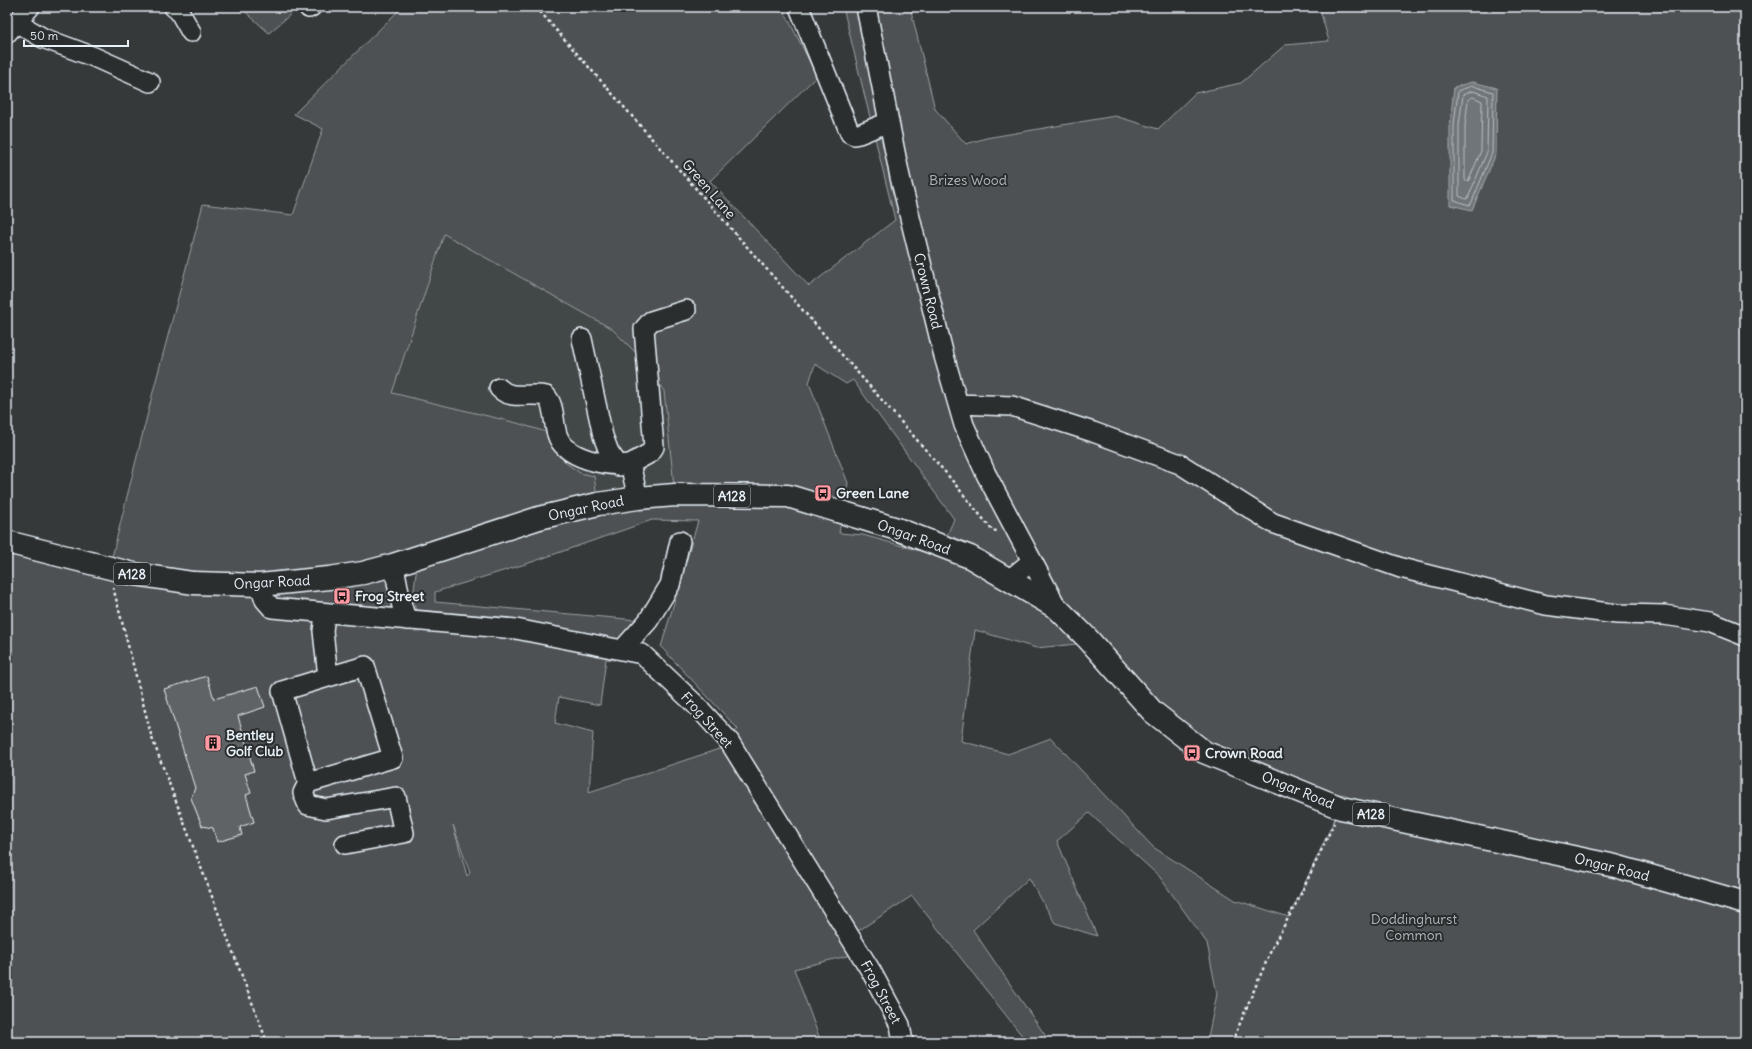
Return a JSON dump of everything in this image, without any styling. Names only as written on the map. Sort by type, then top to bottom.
[{"type":"main road","name":"Ongar Road","points":[[7,542],[109,569],[193,583],[260,585],[329,578],[394,565],[539,518],[598,504],[638,498],[675,495],[788,496],[897,529],[970,556],[1057,608],[1088,639],[1153,712],[1204,752],[1340,808],[1616,866],[1745,903]]},
{"type":"street","points":[[30,7],[12,28],[94,57],[150,82]]},
{"type":"street","points":[[174,7],[179,11],[191,32]]},
{"type":"street","points":[[799,7],[850,133],[854,135],[859,134],[889,122]]},
{"type":"street","name":"Crown Road","points":[[866,7],[902,185],[944,356],[964,425],[986,474],[1057,608]]},
{"type":"street","points":[[499,388],[511,396],[534,394],[546,396],[551,403],[557,434],[564,447],[575,455],[624,465],[650,453],[654,447],[644,329],[651,321],[686,310]]},
{"type":"street","points":[[582,339],[603,436],[609,452],[624,465],[638,498]]},
{"type":"street","points":[[958,404],[1012,406],[1093,432],[1180,464],[1246,508],[1273,523],[1401,568],[1546,605],[1617,614],[1664,615],[1710,622],[1745,636]]},
{"type":"street","points":[[622,650],[648,621],[670,585],[680,541]]},
{"type":"street","points":[[1009,580],[1032,560]]},
{"type":"street","points":[[394,565],[398,579],[402,611],[407,620]]},
{"type":"street","name":"Frog Street","points":[[260,585],[265,600],[272,608],[325,614],[516,629],[642,654],[697,706],[729,741],[871,970],[900,1026],[903,1042]]},
{"type":"street","points":[[325,614],[323,631],[328,678]]},
{"type":"street","points":[[308,783],[393,758],[365,666],[282,691],[308,783],[303,793],[308,805],[326,809],[396,797],[404,833],[345,844]]},
{"type":"path","name":"Green Lane","points":[[536,7],[946,473],[993,531],[1015,529]]},
{"type":"path","points":[[109,569],[152,738],[267,1042]]},
{"type":"path","points":[[1232,1042],[1272,948],[1299,898],[1340,808]]},
{"type":"shaded area","points":[[444,233],[612,329],[640,357],[664,391],[675,495],[598,504],[594,476],[580,473],[566,463],[552,440],[517,423],[392,393]]},
{"type":"green space","points":[[240,7],[299,7],[269,33]]},
{"type":"green space","points":[[402,7],[782,7],[817,76],[710,181],[809,286],[895,220],[843,7],[910,7],[935,109],[966,144],[986,138],[1115,116],[1158,129],[1195,93],[1241,83],[1285,45],[1329,41],[1319,7],[1745,7],[1745,1042],[1207,1042],[1217,994],[1207,943],[1159,876],[1089,813],[1057,841],[1097,936],[1055,923],[1029,878],[973,930],[1049,1041],[1080,1042],[1027,1042],[912,896],[844,940],[851,955],[794,969],[821,1042],[7,1042],[7,542],[109,569],[154,388],[203,204],[293,215],[323,129],[294,114]],"holes":[[[444,234],[612,329],[640,357],[664,391],[675,495],[598,504],[594,476],[580,473],[566,463],[546,432],[517,423],[392,393]],[[815,364],[846,384],[853,380],[954,519],[938,556],[863,535],[839,533],[848,483],[809,383]],[[652,520],[698,521],[661,647],[738,729],[722,748],[589,792],[593,733],[555,723],[559,697],[600,705],[606,659],[615,660],[648,621],[435,602],[435,592],[532,562]],[[418,558],[413,597],[420,632],[389,624],[394,618],[394,565]],[[975,630],[1036,648],[1077,644],[1204,752],[1290,787],[1346,795],[1289,917],[1235,900],[1153,847],[1051,738],[1008,754],[961,741]],[[453,825],[470,873],[467,876]]]},
{"type":"water","points":[[1472,82],[1497,88],[1496,154],[1472,210],[1450,205],[1450,125],[1454,87]]},
{"type":"building","name":"Bentley Golf Club","points":[[207,676],[214,699],[258,686],[265,707],[238,716],[254,771],[245,774],[251,793],[246,795],[254,822],[240,827],[242,835],[217,842],[213,828],[202,826],[191,798],[195,788],[164,689]]},
{"type":"place","name":"Green Lane","points":[[823,493]]},
{"type":"place","name":"Frog Street","points":[[342,596]]},
{"type":"place","name":"Bentley Golf Club","points":[[213,743]]},
{"type":"place","name":"Crown Road","points":[[1192,753]]},
{"type":"park label","name":"Brizes Wood","points":[[968,180]]},
{"type":"park label","name":"Doddinghurst Common","points":[[1414,928]]}]
